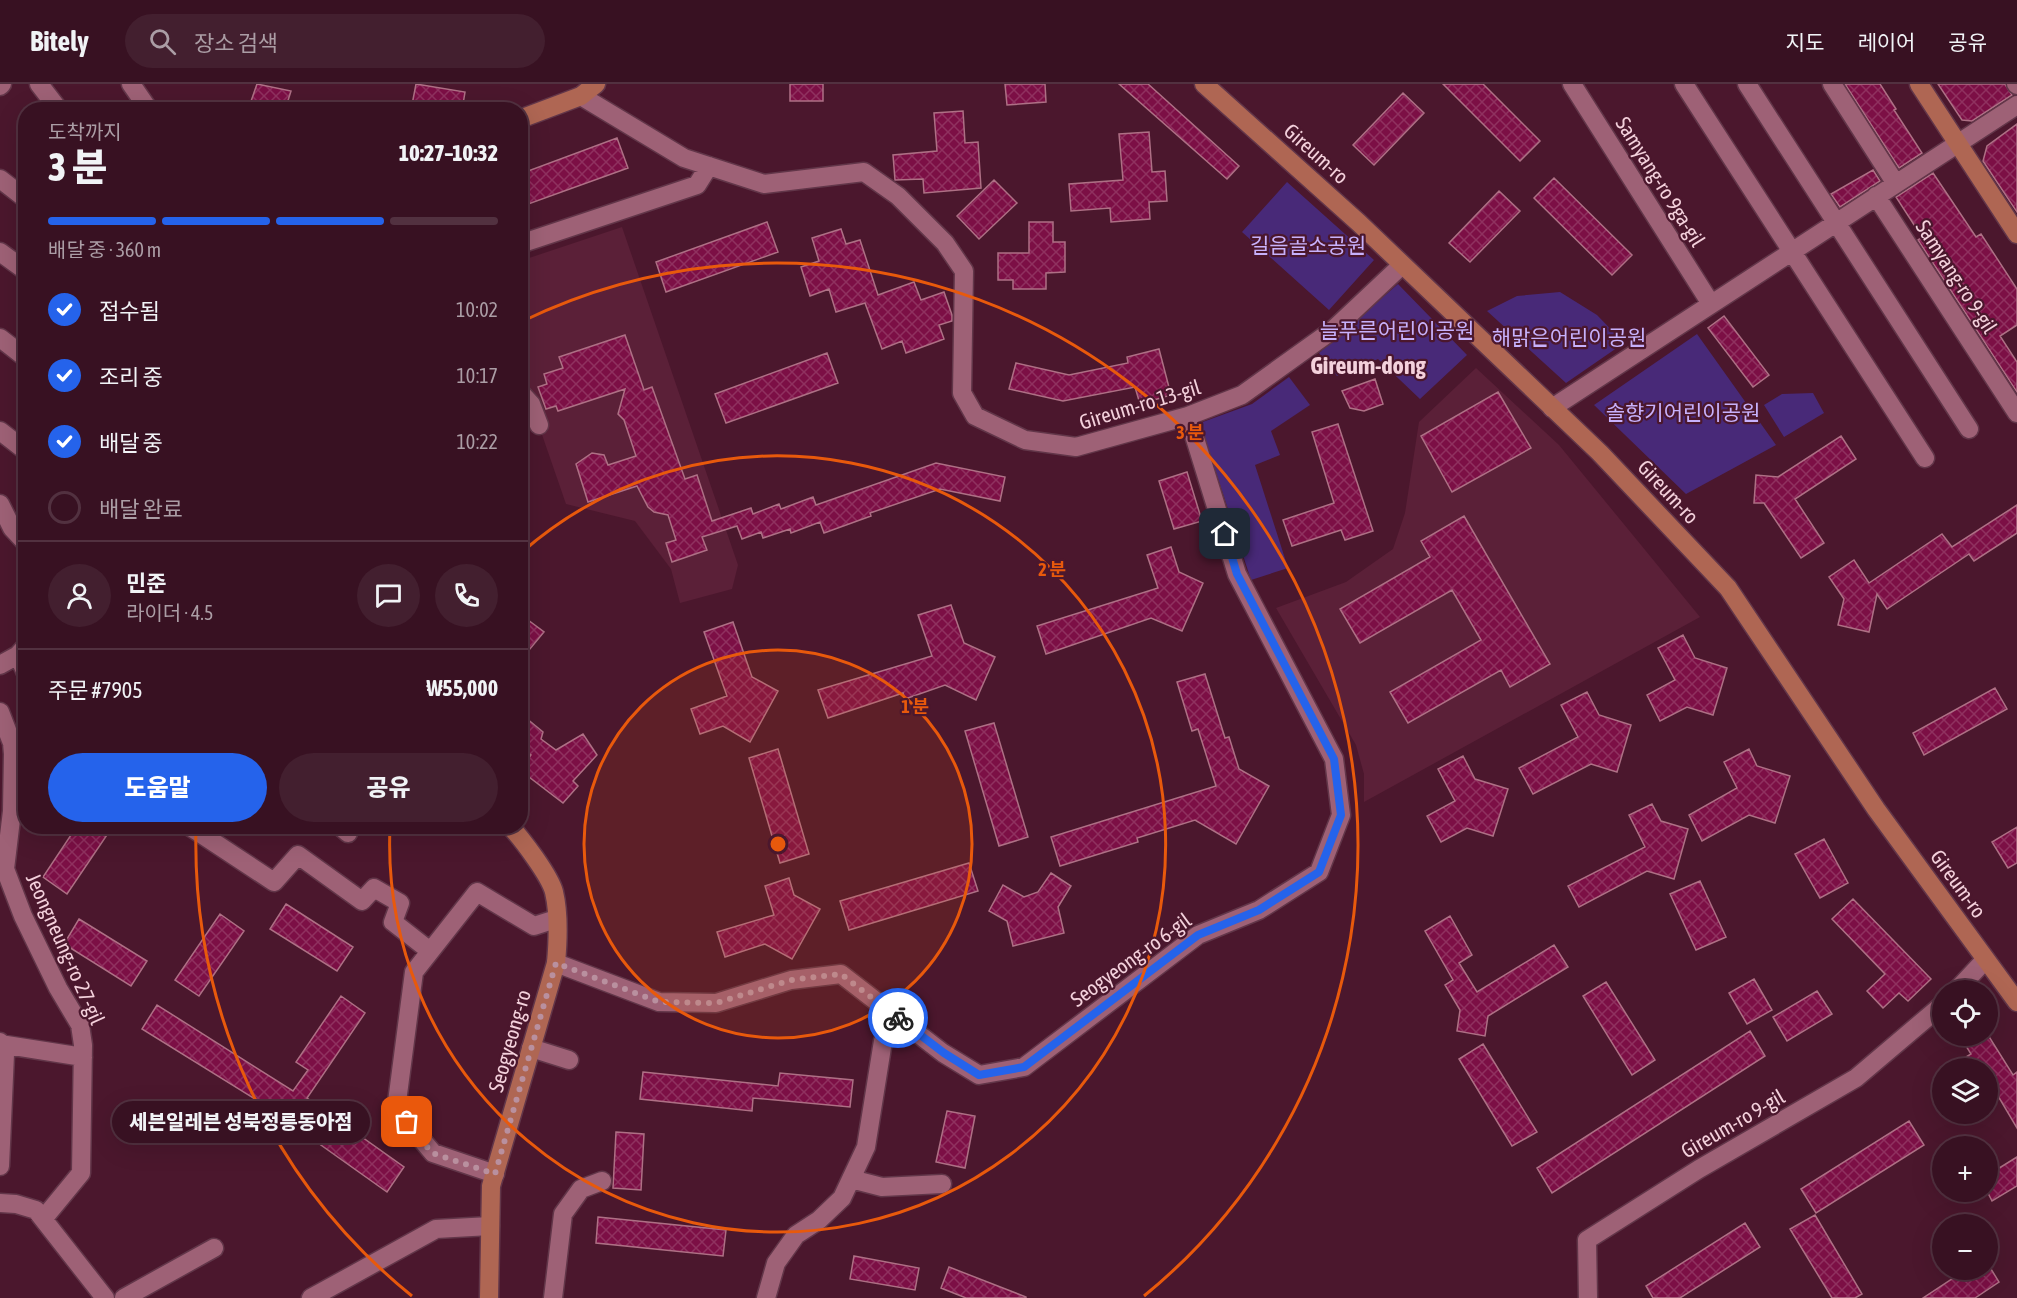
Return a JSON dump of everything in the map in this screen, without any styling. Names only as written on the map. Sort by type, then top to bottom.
[{"type":"street","points":[[39,84],[53,102]]},
{"type":"street","points":[[131,84],[143,102]]},
{"type":"street","points":[[528,116],[581,96],[596,84]]},
{"type":"street","name":"Gireum-ro","points":[[1204,84],[1402,265],[1600,453],[1728,588],[1876,809],[2017,1002]]},
{"type":"street","name":"Samyang-ro 9ga-gil","points":[[1572,84],[1711,304]]},
{"type":"street","points":[[1684,84],[1925,458]]},
{"type":"street","points":[[1747,84],[1969,429]]},
{"type":"street","points":[[1832,84],[1896,184]]},
{"type":"street","points":[[1919,84],[2017,234]]},
{"type":"street","name":"Gireum-ro 13-gil","points":[[581,96],[684,158],[764,184],[864,172],[898,196],[945,243],[964,271],[962,393],[975,416],[1025,440],[1076,447],[1188,416],[1242,396],[1334,329],[1402,265]]},
{"type":"street","points":[[1552,408],[2017,105]]},
{"type":"street","points":[[528,241],[697,185],[709,166]]},
{"type":"street","points":[[0,179],[18,193]]},
{"type":"street","name":"Samyang-ro 9-gil","points":[[1876,196],[2017,413]]},
{"type":"street","points":[[0,252],[18,265]]},
{"type":"street","points":[[0,339],[18,352]]},
{"type":"street","points":[[528,401],[538,425]]},
{"type":"street","name":"Seogyeong-ro 6-gil","points":[[556,963],[659,1002],[716,1003],[791,980],[841,974],[944,1053],[979,1075],[1024,1067],[1198,935],[1259,910],[1319,872],[1341,815],[1334,759],[1237,574],[1188,416]]},
{"type":"street","points":[[0,431],[18,444]]},
{"type":"street","points":[[0,504],[12,528],[18,534]]},
{"type":"street","points":[[0,665],[18,654]]},
{"type":"street","name":"Jeongneung-ro 27-gil","points":[[0,712],[12,743],[6,794],[5,869],[23,916],[58,988],[80,1025],[83,1057],[81,1173],[44,1218]]},
{"type":"street","points":[[6,794],[18,784]]},
{"type":"street","points":[[201,834],[274,882],[298,855],[362,901],[374,888],[400,903],[393,922],[430,951]]},
{"type":"street","name":"Seogyeong-ro","points":[[489,1298],[491,1186],[556,963],[554,891],[518,834]]},
{"type":"street","points":[[495,1174],[432,1153],[407,1122],[397,1102],[414,972],[477,892],[534,926],[556,919]]},
{"type":"street","points":[[1966,980],[1985,960]]},
{"type":"street","name":"Gireum-ro 9-gil","points":[[1588,1298],[1587,1240],[1699,1169],[1856,1078],[1932,1013]]},
{"type":"street","points":[[766,1298],[776,1263],[796,1235],[819,1220],[842,1198],[866,1147],[883,1041],[897,1017]]},
{"type":"street","points":[[0,1043],[83,1057]]},
{"type":"street","points":[[0,1043],[5,1054],[0,1166]]},
{"type":"street","points":[[531,1048],[569,1060]]},
{"type":"street","points":[[851,1179],[882,1187],[942,1184]]},
{"type":"street","points":[[553,1298],[563,1214],[581,1189],[602,1180]]},
{"type":"street","points":[[0,1203],[16,1204],[36,1210],[105,1298]]},
{"type":"street","points":[[311,1298],[436,1229],[490,1226]]},
{"type":"street","points":[[124,1298],[214,1248]]},
{"type":"shaded area","points":[[622,227],[738,565],[732,589],[680,603],[671,569],[635,521],[566,504],[528,394],[528,258]]},
{"type":"shaded area","points":[[1476,368],[1559,445],[1700,617],[1364,802],[1364,774],[1356,745],[1276,608],[1346,582],[1393,549],[1405,513],[1419,422]]},
{"type":"green space","name":"길음골소공원","points":[[1287,182],[1374,260],[1329,310],[1242,232]]},
{"type":"green space","name":"늘푸른어린이공원","points":[[1398,284],[1467,355],[1420,399],[1378,359],[1337,376],[1319,353]]},
{"type":"green space","name":"해맑은어린이공원","points":[[1560,292],[1597,315],[1624,343],[1566,383],[1487,311],[1517,296]]},
{"type":"green space","name":"솔향기어린이공원","points":[[1697,334],[1776,445],[1686,494],[1594,405]]},
{"type":"green space","points":[[1289,377],[1310,405],[1271,431],[1280,455],[1255,465],[1288,568],[1251,580],[1200,423],[1252,404]]},
{"type":"green space","points":[[1813,393],[1824,413],[1784,437],[1764,405],[1782,394]]},
{"type":"building","points":[[257,84],[291,91],[288,102],[251,102]]},
{"type":"building","points":[[416,84],[465,92],[463,102],[413,102]]},
{"type":"building","points":[[790,84],[823,84],[823,101],[790,101]]},
{"type":"building","points":[[1005,84],[1045,84],[1046,102],[1007,105]]},
{"type":"building","points":[[1119,84],[1148,84],[1239,166],[1227,179]]},
{"type":"building","points":[[1443,84],[1483,84],[1540,141],[1520,161]]},
{"type":"building","points":[[1845,84],[1880,84],[1922,153],[1899,168]]},
{"type":"building","points":[[1938,84],[2005,84],[2012,95],[1972,121],[1962,120]]},
{"type":"building","points":[[1403,93],[1424,113],[1374,165],[1353,145]]},
{"type":"building","points":[[963,111],[965,143],[978,142],[981,188],[924,193],[923,179],[895,180],[893,155],[937,151],[934,113]]},
{"type":"building","points":[[2017,124],[2017,212],[1983,161],[1987,146]]},
{"type":"building","points":[[1149,132],[1152,172],[1165,171],[1167,201],[1149,202],[1150,219],[1111,222],[1110,208],[1071,211],[1069,184],[1123,180],[1119,134]]},
{"type":"building","points":[[617,138],[628,168],[528,204],[528,171]]},
{"type":"building","points":[[1873,170],[1880,181],[1840,207],[1831,194]]},
{"type":"building","points":[[1933,173],[1976,237],[1981,234],[2017,289],[2017,325],[2000,336],[2017,362],[2017,392],[1918,240],[1922,237],[1896,197]]},
{"type":"building","points":[[1554,178],[1632,255],[1612,275],[1534,198]]},
{"type":"building","points":[[994,180],[1017,203],[979,239],[957,216]]},
{"type":"building","points":[[1499,191],[1520,211],[1470,262],[1449,243]]},
{"type":"building","points":[[767,222],[778,252],[666,292],[656,262]]},
{"type":"building","points":[[1029,222],[1053,222],[1053,242],[1065,242],[1065,272],[1046,273],[1046,289],[1013,289],[1013,280],[998,280],[998,253],[1029,253]]},
{"type":"building","points":[[841,229],[846,244],[860,240],[878,295],[914,282],[921,300],[944,292],[952,321],[939,325],[944,339],[906,353],[902,341],[882,349],[865,303],[836,312],[829,289],[810,296],[801,267],[819,261],[812,238]]},
{"type":"building","points":[[1724,316],[1769,375],[1753,387],[1708,328]]},
{"type":"building","points":[[625,335],[644,390],[652,387],[685,479],[697,475],[712,521],[751,508],[753,514],[779,504],[781,509],[813,497],[816,505],[936,463],[1005,477],[1000,501],[940,489],[870,513],[871,516],[824,533],[820,522],[791,533],[790,529],[763,538],[761,532],[742,539],[737,526],[702,537],[707,550],[672,562],[666,543],[676,540],[668,515],[654,512],[648,507],[637,486],[588,502],[576,464],[592,453],[604,455],[608,465],[636,456],[624,420],[618,414],[625,389],[558,411],[556,406],[546,409],[538,387],[547,384],[544,374],[563,368],[559,357]]},
{"type":"building","points":[[1159,349],[1171,395],[1140,404],[1135,387],[1063,401],[1009,389],[1016,363],[1069,375],[1128,363],[1127,357]]},
{"type":"building","points":[[827,353],[838,383],[726,423],[715,394]]},
{"type":"building","points":[[1375,379],[1383,404],[1364,411],[1350,408],[1342,391]]},
{"type":"building","points":[[1498,392],[1531,448],[1452,492],[1421,436]]},
{"type":"building","points":[[1338,424],[1373,531],[1345,540],[1341,530],[1292,546],[1283,520],[1334,503],[1312,432]]},
{"type":"building","points":[[1841,436],[1856,459],[1795,499],[1824,543],[1801,558],[1764,503],[1754,503],[1756,475],[1778,477]]},
{"type":"building","points":[[1187,472],[1202,521],[1174,529],[1159,481]]},
{"type":"building","points":[[2017,505],[2017,533],[1974,561],[1969,554],[1887,609],[1877,594],[1869,632],[1838,625],[1844,599],[1829,577],[1854,560],[1869,583],[1942,534],[1952,547]]},
{"type":"building","points":[[1464,516],[1550,664],[1510,687],[1501,670],[1408,723],[1390,692],[1481,640],[1452,590],[1360,643],[1340,609],[1430,557],[1421,541]]},
{"type":"building","points":[[1171,547],[1179,572],[1203,583],[1182,631],[1151,618],[1046,654],[1037,626],[1158,588],[1147,555]]},
{"type":"building","points":[[951,605],[964,643],[995,657],[976,700],[945,685],[905,699],[903,693],[828,718],[818,690],[932,656],[918,615]]},
{"type":"building","points":[[528,620],[544,632],[528,651]]},
{"type":"building","points":[[733,622],[752,677],[778,691],[750,742],[723,726],[700,734],[691,709],[727,696],[704,632]]},
{"type":"building","points":[[1683,635],[1695,658],[1727,668],[1713,715],[1687,707],[1660,721],[1647,695],[1675,680],[1658,648]]},
{"type":"building","points":[[1205,674],[1225,738],[1229,737],[1239,769],[1269,786],[1236,844],[1195,820],[1137,838],[1138,842],[1060,866],[1051,837],[1216,786],[1198,729],[1192,731],[1177,682]]},
{"type":"building","points":[[1995,688],[2007,709],[1924,755],[1913,733]]},
{"type":"building","points":[[1587,692],[1599,715],[1631,725],[1617,772],[1591,764],[1533,794],[1519,768],[1578,737],[1561,705]]},
{"type":"building","points":[[528,720],[543,732],[541,739],[556,750],[583,734],[597,755],[573,781],[578,786],[563,803],[528,776],[528,759],[531,755],[528,753]]},
{"type":"building","points":[[994,723],[1028,837],[999,846],[965,731]]},
{"type":"building","points":[[778,749],[809,854],[780,863],[749,758]]},
{"type":"building","points":[[1749,749],[1757,766],[1790,776],[1775,823],[1749,815],[1702,841],[1689,815],[1737,788],[1724,762]]},
{"type":"building","points":[[1463,756],[1475,779],[1508,789],[1493,836],[1467,828],[1441,842],[1427,816],[1455,801],[1438,769]]},
{"type":"building","points":[[1652,804],[1661,821],[1688,829],[1674,879],[1647,871],[1579,907],[1568,886],[1645,847],[1629,815]]},
{"type":"building","points":[[2017,827],[2017,863],[2008,868],[1992,842]]},
{"type":"building","points":[[72,834],[108,834],[67,894],[43,877]]},
{"type":"building","points":[[1824,839],[1848,883],[1820,898],[1795,854]]},
{"type":"building","points":[[969,863],[978,891],[849,930],[840,901]]},
{"type":"building","points":[[1051,873],[1071,886],[1058,907],[1064,933],[1013,946],[1007,921],[989,911],[1003,885],[1024,897],[1038,892]]},
{"type":"building","points":[[789,878],[794,895],[820,909],[792,959],[765,944],[725,957],[717,932],[774,915],[765,886]]},
{"type":"building","points":[[1700,881],[1726,937],[1696,950],[1670,894]]},
{"type":"building","points":[[1853,899],[1931,979],[1908,1001],[1899,993],[1883,1008],[1867,991],[1885,974],[1832,919]]},
{"type":"building","points":[[286,904],[353,947],[337,971],[270,929]]},
{"type":"building","points":[[220,914],[244,931],[199,996],[175,980]]},
{"type":"building","points":[[1450,916],[1472,955],[1459,963],[1477,992],[1554,945],[1568,967],[1488,1016],[1485,1036],[1457,1031],[1460,1010],[1445,985],[1453,980],[1425,931]]},
{"type":"building","points":[[79,919],[147,961],[131,986],[64,944]]},
{"type":"building","points":[[1754,979],[1772,1010],[1747,1024],[1729,993]]},
{"type":"building","points":[[1606,982],[1655,1060],[1632,1075],[1583,996]]},
{"type":"building","points":[[1817,991],[1832,1014],[1787,1041],[1773,1017]]},
{"type":"building","points":[[341,996],[365,1013],[307,1098],[404,1167],[387,1192],[263,1104],[142,1029],[157,1005],[293,1091],[308,1070],[296,1062]]},
{"type":"building","points":[[1750,1031],[1765,1056],[1552,1193],[1537,1168]]},
{"type":"building","points":[[1483,1044],[1537,1132],[1512,1146],[1459,1059]]},
{"type":"building","points":[[1966,1046],[1995,1046],[2013,1075],[2017,1072],[2017,1128],[1998,1096],[1998,1058],[1964,1058],[1971,1054]]},
{"type":"building","points":[[643,1072],[778,1086],[780,1073],[853,1080],[850,1107],[753,1098],[752,1111],[640,1099]]},
{"type":"building","points":[[947,1111],[975,1116],[965,1168],[936,1162]]},
{"type":"building","points":[[1909,1121],[1924,1145],[1816,1213],[1801,1189]]},
{"type":"building","points":[[616,1132],[644,1134],[641,1190],[613,1188]]},
{"type":"building","points":[[2017,1157],[2017,1186],[1998,1197],[1998,1169]]},
{"type":"building","points":[[1815,1215],[1862,1294],[1855,1298],[1832,1298],[1790,1229]]},
{"type":"building","points":[[598,1217],[726,1230],[723,1256],[596,1243]]},
{"type":"building","points":[[1745,1223],[1760,1247],[1680,1298],[1653,1298],[1646,1286]]},
{"type":"building","points":[[854,1256],[919,1268],[915,1290],[850,1279]]},
{"type":"building","points":[[949,1267],[1026,1298],[966,1298],[941,1288]]},
{"type":"building","points":[[1950,1280],[1998,1280],[1999,1282],[1975,1298],[1923,1298]]},
{"type":"way so far","points":[[407,1122],[432,1153],[462,1165],[495,1174],[556,963],[659,1002],[716,1003],[791,980],[841,974],[898,1018]]},
{"type":"place","name":"세븐일레븐 성북정릉동아점","points":[[407,1122]]},
{"type":"district","name":"Gireum-dong","points":[[1368,366]]},
{"type":"route","points":[[898,1018],[944,1053],[979,1075],[1024,1067],[1198,935],[1259,910],[1319,872],[1341,815],[1334,759],[1237,574],[1225,534]]}]
